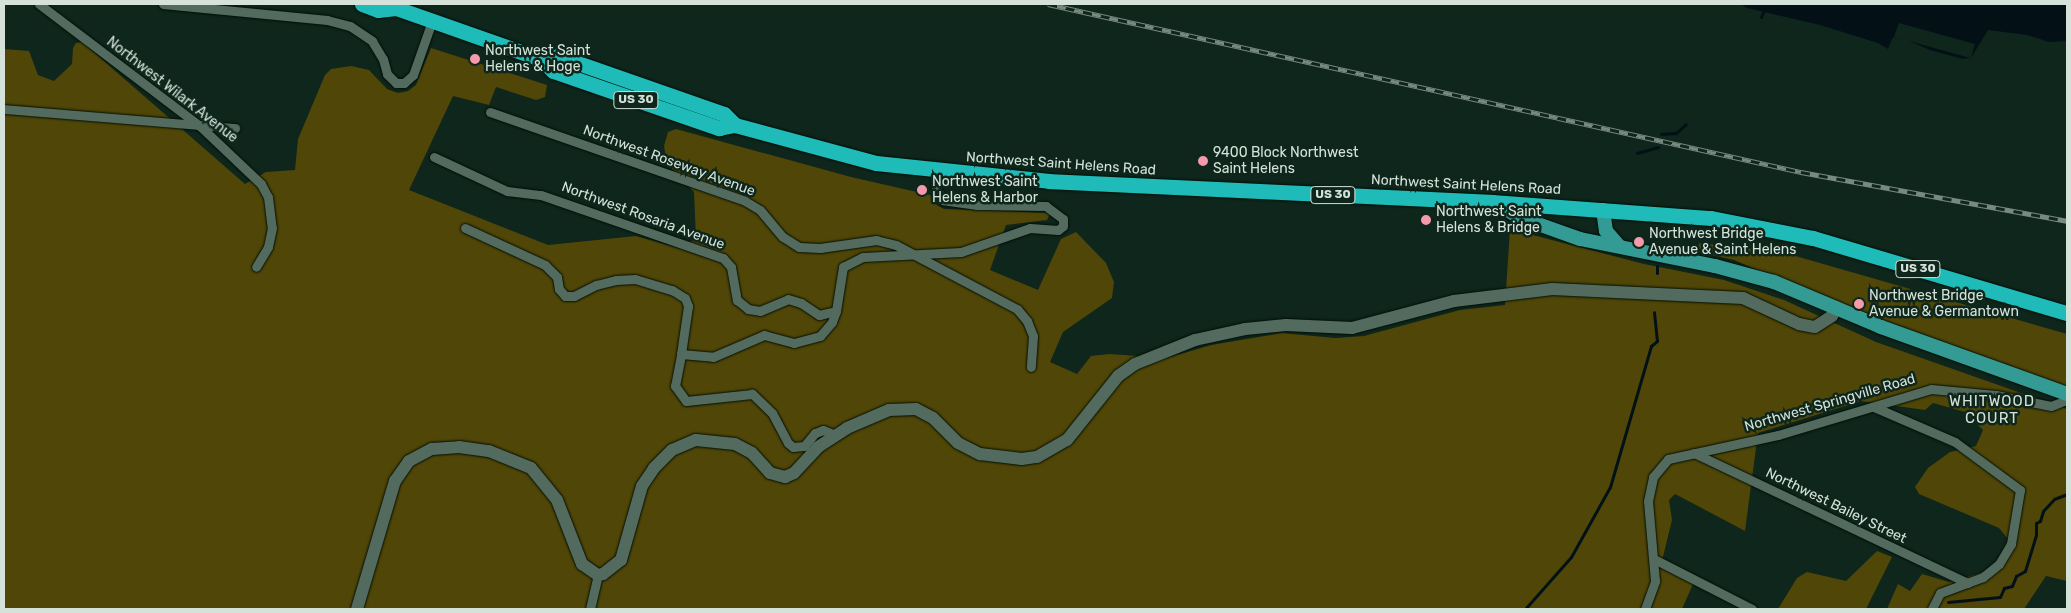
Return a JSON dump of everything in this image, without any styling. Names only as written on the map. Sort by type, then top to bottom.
[{"type":"highway","name":"Northwest Saint Helens Road","points":[[362,4],[378,10],[394,6],[541,59],[553,71],[719,128],[735,125],[876,163],[935,171],[1050,181],[1492,202],[1711,218],[1813,238],[2067,313]]},
{"type":"main road","points":[[1492,202],[1522,218],[1580,239],[1750,274],[1836,307],[1881,327],[2067,394]]},
{"type":"main road","points":[[1603,210],[1606,231],[1619,246]]},
{"type":"main road","points":[[357,609],[395,481],[409,461],[432,448],[459,447],[489,451],[531,468],[557,500],[579,560],[598,575],[611,571],[621,560],[642,486],[654,468],[672,450],[696,440],[725,440],[752,454],[770,473],[785,477],[794,473],[818,447],[835,435],[889,410],[916,409],[932,418],[958,443],[980,454],[1004,458],[1037,457],[1067,440],[1118,376],[1135,364],[1170,349],[1245,329],[1286,324],[1352,328],[1462,300],[1552,289],[1729,296],[1764,305],[1799,324],[1815,327],[1832,316],[1836,307]]},
{"type":"street","name":"Northwest Wilark Avenue","points":[[39,4],[201,127],[251,172],[268,197],[272,228],[268,247],[256,266]]},
{"type":"street","points":[[163,4],[327,20],[350,26],[372,41],[383,59],[387,74],[396,83],[404,83],[413,75],[432,21]]},
{"type":"street","points":[[4,108],[201,127],[235,128]]},
{"type":"street","name":"Northwest Roseway Avenue","points":[[490,112],[745,201],[760,210],[783,237],[799,247],[820,248],[876,240],[890,243],[1017,309],[1027,321],[1033,336],[1031,367]]},
{"type":"street","name":"Northwest Rosaria Avenue","points":[[434,157],[507,191],[541,195],[718,256],[731,267],[734,293],[748,309],[760,311],[788,299],[801,303],[819,315],[836,311]]},
{"type":"street","points":[[681,354],[713,357],[764,335],[794,343],[813,340],[829,327],[836,311],[840,277],[846,263],[863,257],[917,256],[961,252],[1030,228],[1058,230],[1064,223],[1056,212],[1046,206],[978,205],[946,201],[936,188],[935,171]]},
{"type":"street","points":[[465,228],[545,264],[557,277],[559,289],[565,296],[574,296],[596,285],[616,280],[635,280],[672,290],[684,298],[688,306],[674,386],[686,401],[752,394],[772,413],[790,445],[804,446],[815,433],[823,430],[835,435]]},
{"type":"street","name":"Northwest Springville Road","points":[[1646,609],[1655,581],[1648,501],[1652,477],[1668,459],[1778,435],[1931,389],[1996,395],[2051,406],[2067,400]]},
{"type":"street","points":[[1874,407],[1955,442],[2020,490],[2011,544],[1999,564],[1983,577],[1940,593],[1932,609]]},
{"type":"street","name":"Northwest Bailey Street","points":[[1694,453],[1968,583]]},
{"type":"street","points":[[1654,559],[1752,609]]},
{"type":"street","points":[[590,609],[598,575]]},
{"type":"shaded area","points":[[1741,4],[2067,4],[2067,55],[1997,43],[1992,46],[1979,70],[1893,52],[1878,43],[1820,25],[1747,8]]},
{"type":"shaded area","points":[[82,42],[245,184],[266,172],[295,170],[298,139],[325,75],[331,69],[351,66],[369,70],[387,89],[398,93],[408,91],[416,85],[431,48],[547,85],[545,97],[536,100],[496,87],[489,105],[453,96],[409,190],[548,245],[636,236],[681,249],[696,238],[694,192],[667,163],[664,146],[668,132],[676,129],[851,177],[930,195],[933,203],[944,209],[1050,214],[1047,220],[1006,225],[990,270],[1038,290],[1061,239],[1076,232],[1106,263],[1114,282],[1112,298],[1063,332],[1050,362],[1077,374],[1091,356],[1109,354],[1167,358],[1211,345],[1282,333],[1335,338],[1364,336],[1460,310],[1505,305],[1510,229],[1644,264],[1724,280],[1784,300],[1876,342],[2067,409],[2067,581],[2046,576],[2024,609],[1887,609],[1898,584],[1910,591],[1922,574],[1949,582],[1984,572],[1997,561],[2008,539],[1999,528],[1919,494],[1915,487],[1928,468],[1950,452],[1976,446],[1983,430],[1965,412],[1933,403],[1925,410],[1861,401],[1758,433],[1745,531],[1675,494],[1669,500],[1672,520],[1661,565],[1693,584],[1682,609],[4,609],[4,49],[29,51],[38,75],[54,81],[72,64],[73,48],[76,43]]},
{"type":"shaded area","points":[[1700,243],[1778,251],[2067,334],[2067,387],[1883,324],[1734,260],[1694,251]]},
{"type":"shaded area","points":[[1877,551],[1892,557],[1866,609],[1778,609],[1797,578],[1807,572],[1846,581]]},
{"type":"pier","points":[[1899,23],[1975,44],[1971,58],[1988,30],[2027,35],[2049,42],[2067,41],[2067,57],[1998,46],[1991,49],[1983,69],[1965,77],[1887,51],[1893,37],[1903,40],[1894,37]],"holes":[[[1909,41],[1970,58],[1963,59],[1930,50]]]},
{"type":"waterway","points":[[1761,17],[1765,8]]},
{"type":"waterway","points":[[1661,134],[1676,133],[1686,124]]},
{"type":"waterway","points":[[1637,153],[1658,147]]},
{"type":"waterway","points":[[1657,266],[1657,273]]},
{"type":"waterway","points":[[1525,609],[1571,557],[1610,487],[1651,346],[1657,341],[1654,312]]},
{"type":"waterway","points":[[1948,602],[2000,597],[2004,588],[2012,586],[2016,576],[2025,571],[2036,535],[2036,523],[2040,521],[2043,511],[2054,499],[2067,494]]},
{"type":"railway","points":[[1048,4],[1801,172],[2067,221]]},
{"type":"place","name":"Northwest Saint Helens & Hoge","points":[[475,59]]},
{"type":"place","name":"9400 Block Northwest Saint Helens","points":[[1203,161]]},
{"type":"place","name":"Northwest Saint Helens & Harbor","points":[[922,190]]},
{"type":"place","name":"Northwest Saint Helens & Bridge","points":[[1426,220]]},
{"type":"place","name":"Northwest Bridge Avenue & Saint Helens","points":[[1639,242]]},
{"type":"place","name":"Northwest Bridge Avenue & Germantown","points":[[1859,304]]},
{"type":"district","name":"WHITWOOD COURT","points":[[1992,410]]}]
